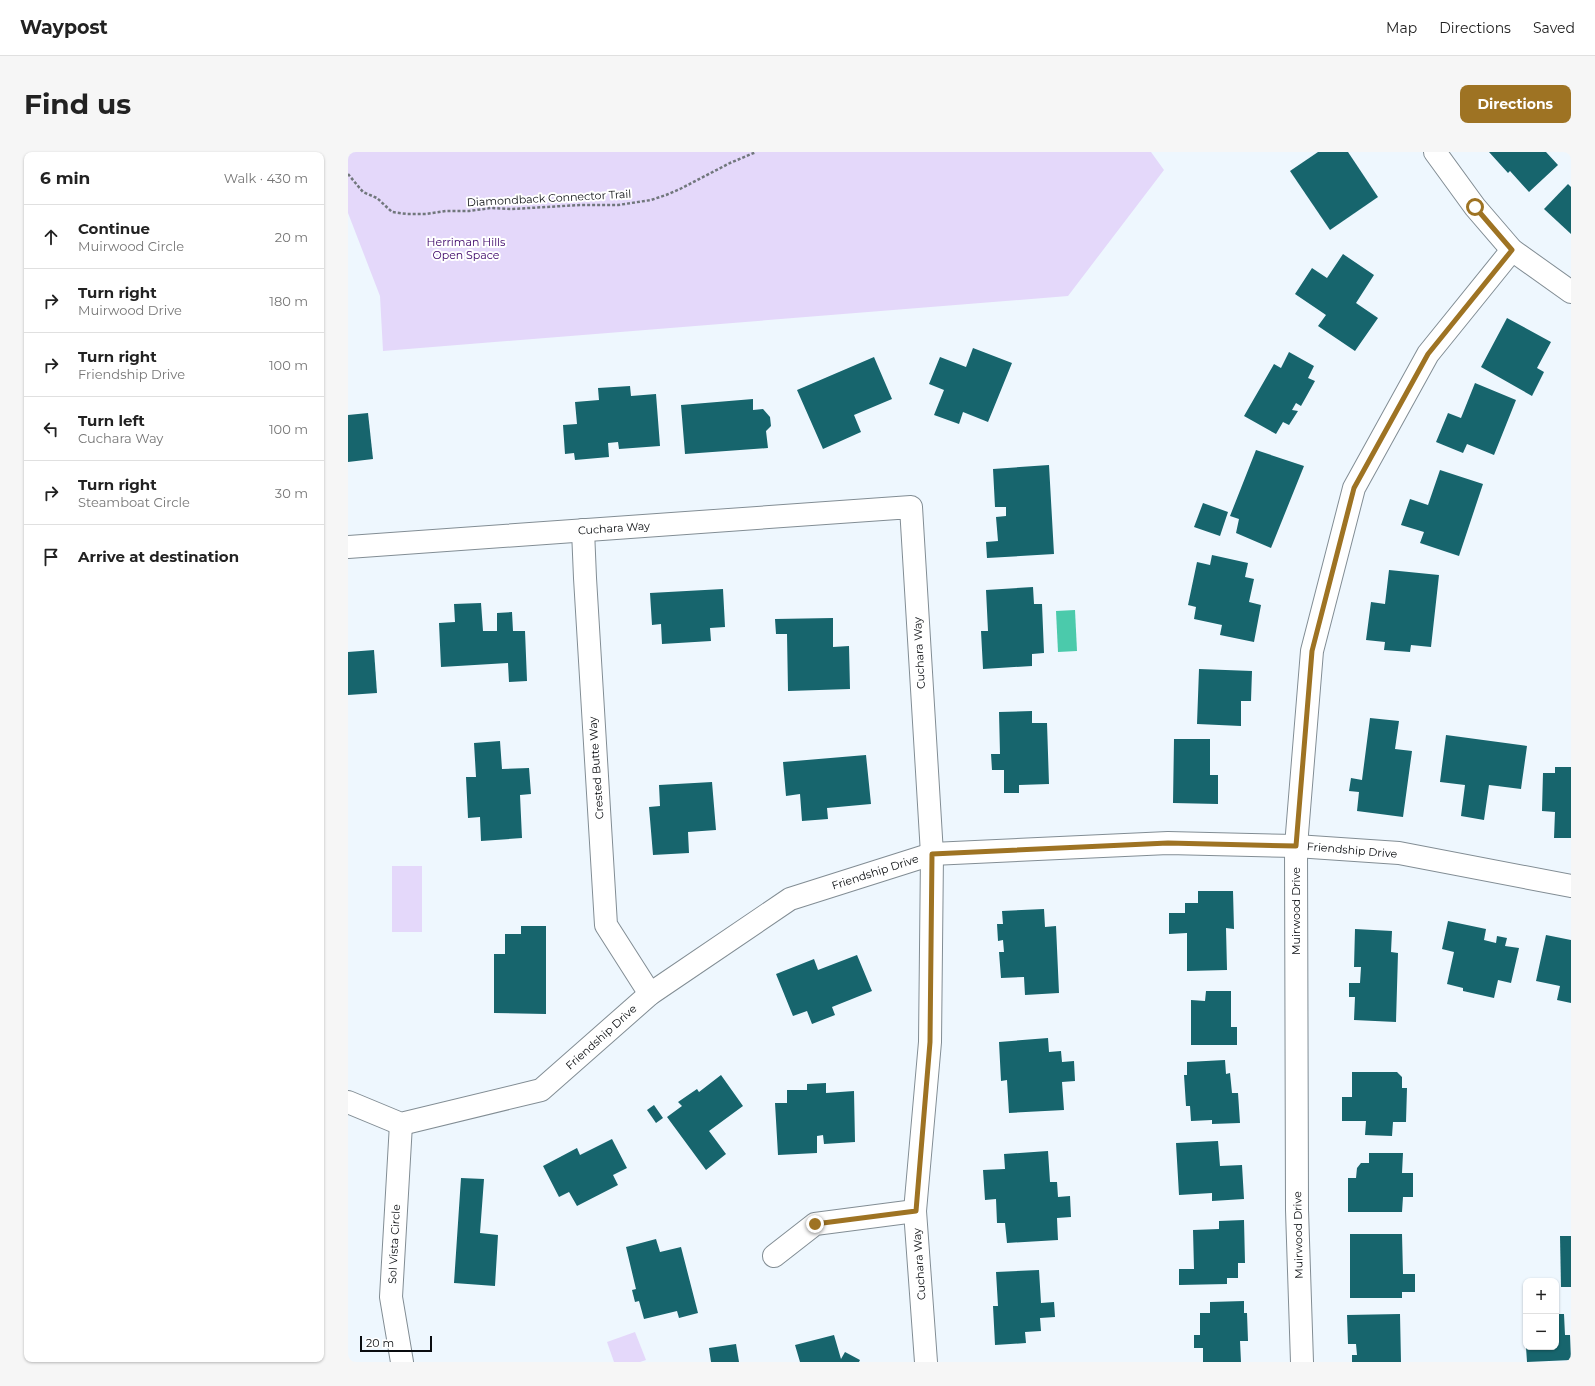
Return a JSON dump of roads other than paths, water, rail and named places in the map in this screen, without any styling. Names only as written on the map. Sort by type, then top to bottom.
[{"type":"street","points":[[1435,152],[1475,207],[1512,250],[1571,292]]},
{"type":"street","name":"Muirwood Drive","points":[[1302,1362],[1297,1210],[1296,846],[1312,651],[1354,488],[1428,354],[1512,250]]},
{"type":"street","name":"Cuchara Way","points":[[348,548],[911,507],[932,854],[930,1042],[916,1211],[926,1362]]},
{"type":"street","name":"Crested Butte Way","points":[[583,530],[606,925],[650,994]]},
{"type":"street","name":"Friendship Drive","points":[[401,1124],[542,1090],[650,994],[790,899],[932,854],[1168,843],[1296,846],[1399,853],[1571,886]]},
{"type":"street","points":[[348,1102],[401,1124]]},
{"type":"street","name":"Sol Vista Circle","points":[[401,1124],[391,1297],[402,1362]]},
{"type":"street","points":[[774,1256],[815,1224],[916,1211]]},
{"type":"park label","name":"Herriman Hills Open Space","points":[[466,248]]}]
